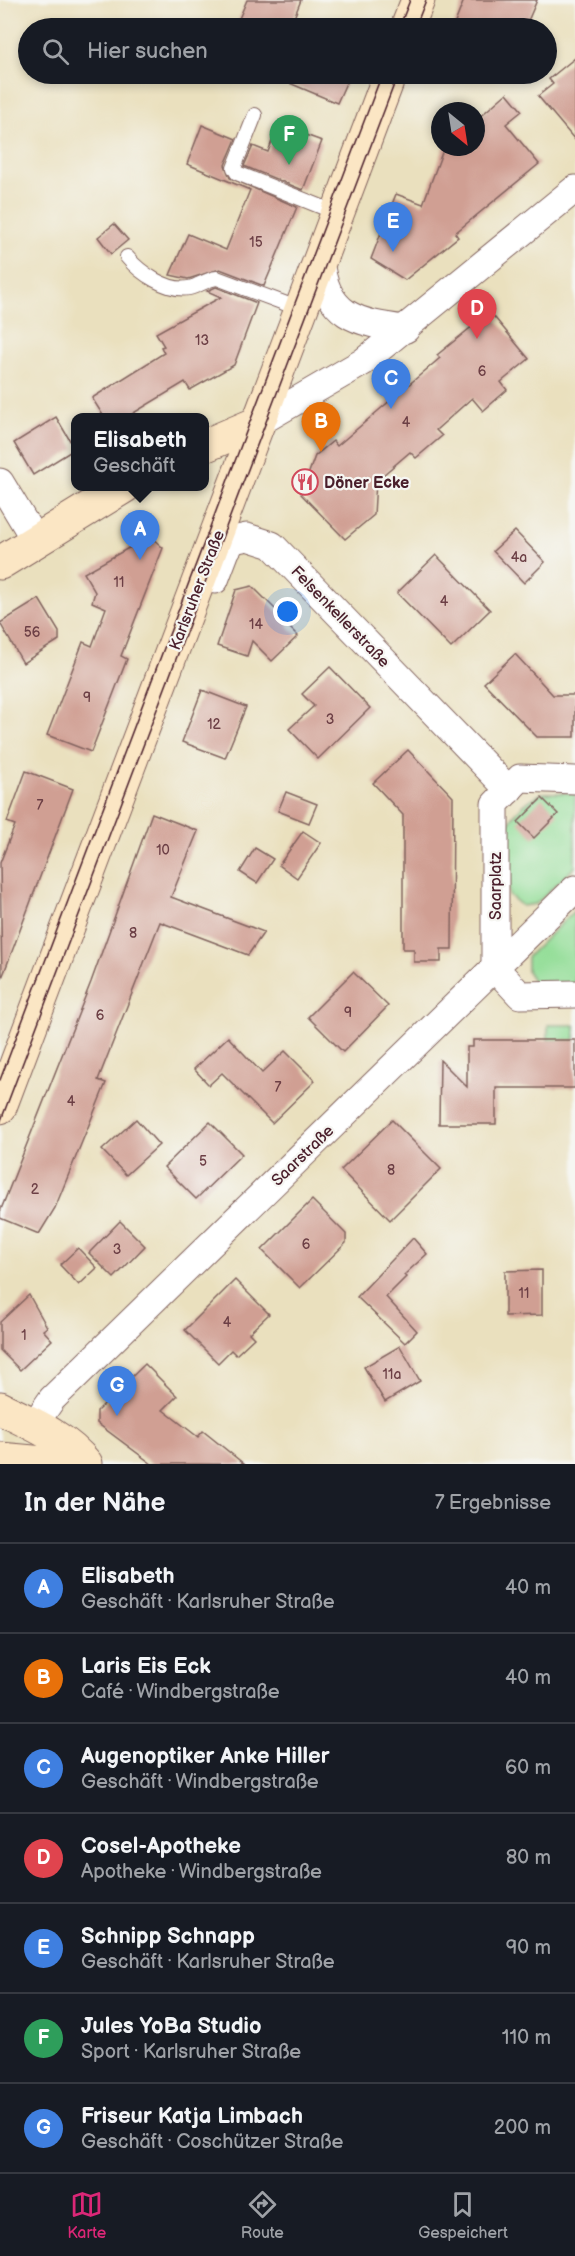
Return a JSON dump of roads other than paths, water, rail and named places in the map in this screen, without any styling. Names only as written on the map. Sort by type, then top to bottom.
[{"type":"street","points":[[411,18],[418,0]]},
{"type":"street","name":"Karlsruher Straße","points":[[0,1107],[386,84]]},
{"type":"street","points":[[209,444],[258,423],[363,362],[575,189]]},
{"type":"street","points":[[320,260],[322,279],[330,299],[344,312],[358,321],[406,329]]},
{"type":"street","points":[[0,482],[35,540]]},
{"type":"street","points":[[0,563],[117,491]]},
{"type":"street","name":"Felsenkellerstraße","points":[[182,627],[208,596],[226,551],[233,540],[247,537],[272,545],[509,790]]},
{"type":"street","points":[[509,790],[520,778],[575,780]]},
{"type":"street","name":"Saarplatz","points":[[495,968],[495,804],[509,790]]},
{"type":"street","name":"Saarstraße","points":[[34,1425],[52,1399],[575,889]]},
{"type":"street","points":[[495,968],[520,995],[575,994]]},
{"type":"street","points":[[0,1408],[34,1425],[79,1455],[86,1464]]},
{"type":"street","points":[[0,1459],[55,1464]]},
{"type":"lane","points":[[255,115],[234,168],[237,173],[337,213]]},
{"type":"lane","points":[[127,257],[140,271],[176,288],[194,287],[217,278],[300,309]]},
{"type":"tram line","points":[[403,18],[410,0]]},
{"type":"tram line","points":[[419,18],[426,0]]},
{"type":"tram line","points":[[0,1080],[378,84]]},
{"type":"tram line","points":[[0,1123],[394,84]]},
{"type":"place","name":"Jules YoBa Studio","points":[[289,165]]},
{"type":"place","name":"Schnipp Schnapp","points":[[393,252]]},
{"type":"place","name":"Cosel-Apotheke","points":[[477,339]]},
{"type":"place","name":"Augenoptiker Anke Hiller","points":[[391,409]]},
{"type":"place","name":"Laris Eis Eck","points":[[321,452]]},
{"type":"place","name":"Döner Ecke","points":[[305,482]]},
{"type":"place","name":"Elisabeth","points":[[140,560]]},
{"type":"place","name":"Friseur Katja Limbach","points":[[117,1416]]}]
